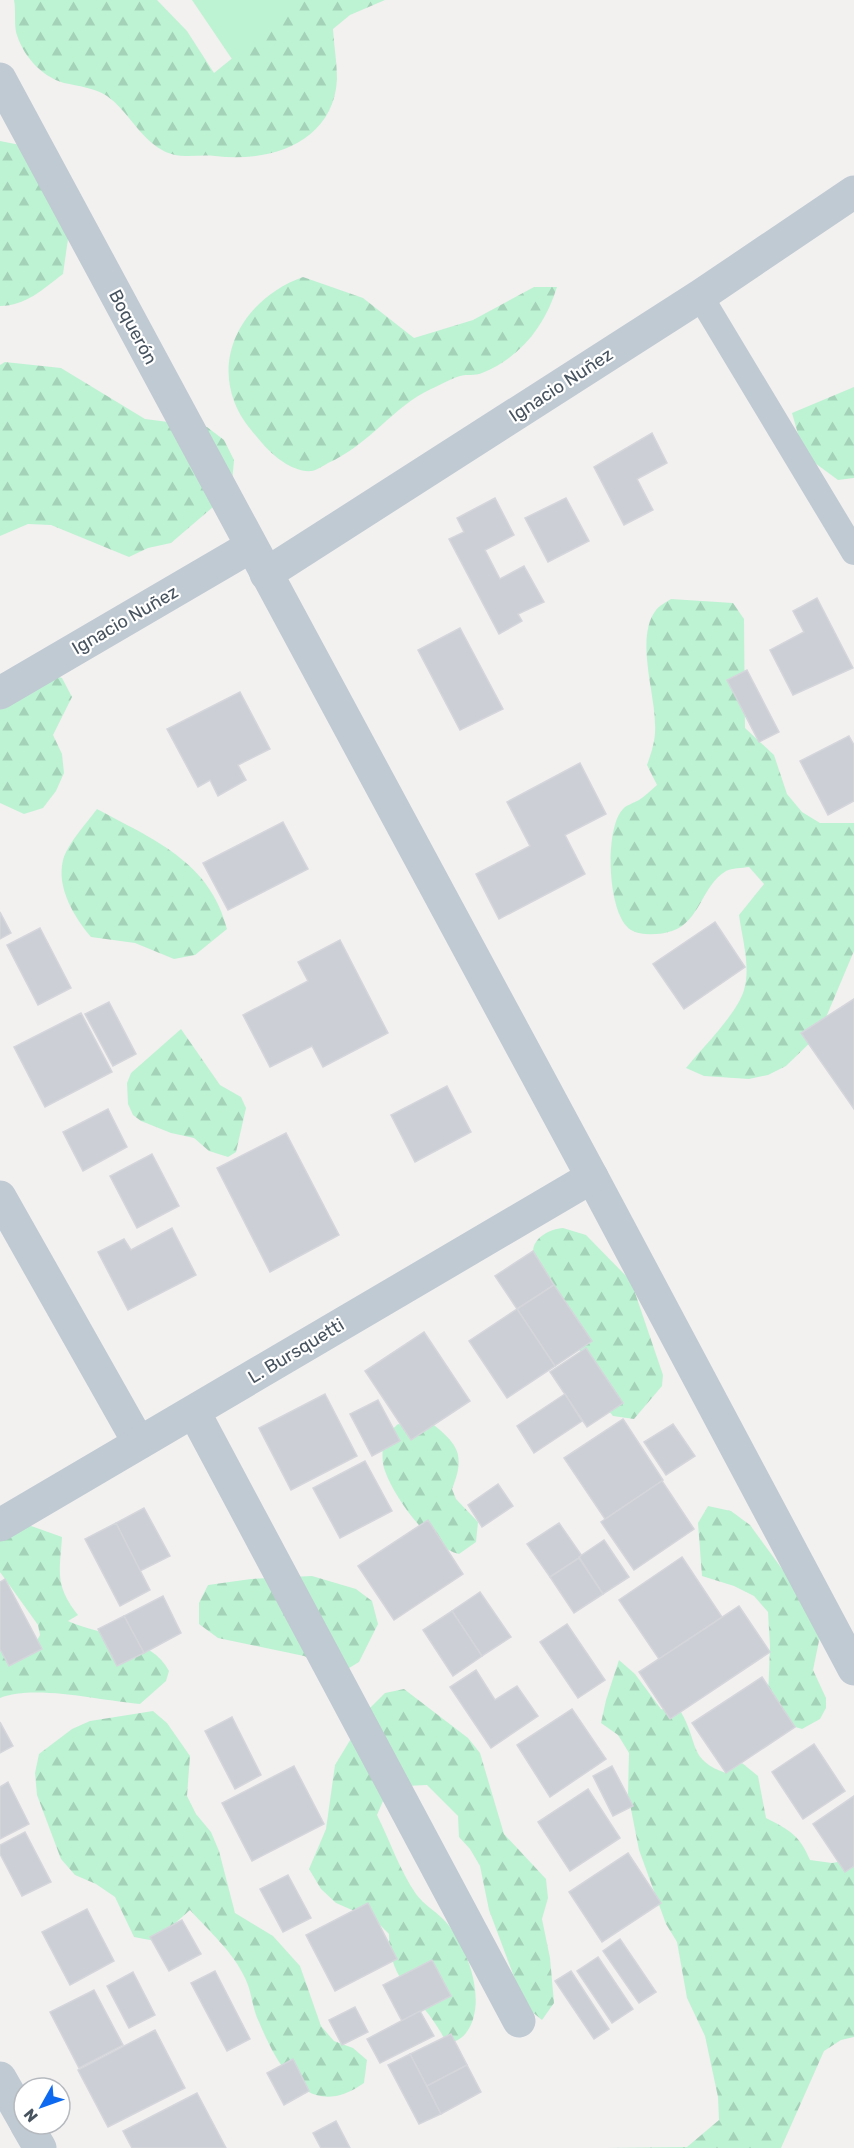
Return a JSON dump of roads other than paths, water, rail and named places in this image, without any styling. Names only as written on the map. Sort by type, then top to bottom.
[{"type":"street","name":"Boquerón","points":[[0,79],[592,1177],[854,1670]]},
{"type":"street","name":"Ignacio Nuñez","points":[[0,693],[258,561],[700,296],[854,192]]},
{"type":"street","name":"L. Bursquetti","points":[[0,1525],[592,1177]]},
{"type":"street","points":[[0,1197],[139,1443]]},
{"type":"street","points":[[194,1412],[519,2021]]},
{"type":"street","points":[[0,2078],[12,2099]]},
{"type":"lane","points":[[700,296],[854,552]]}]
